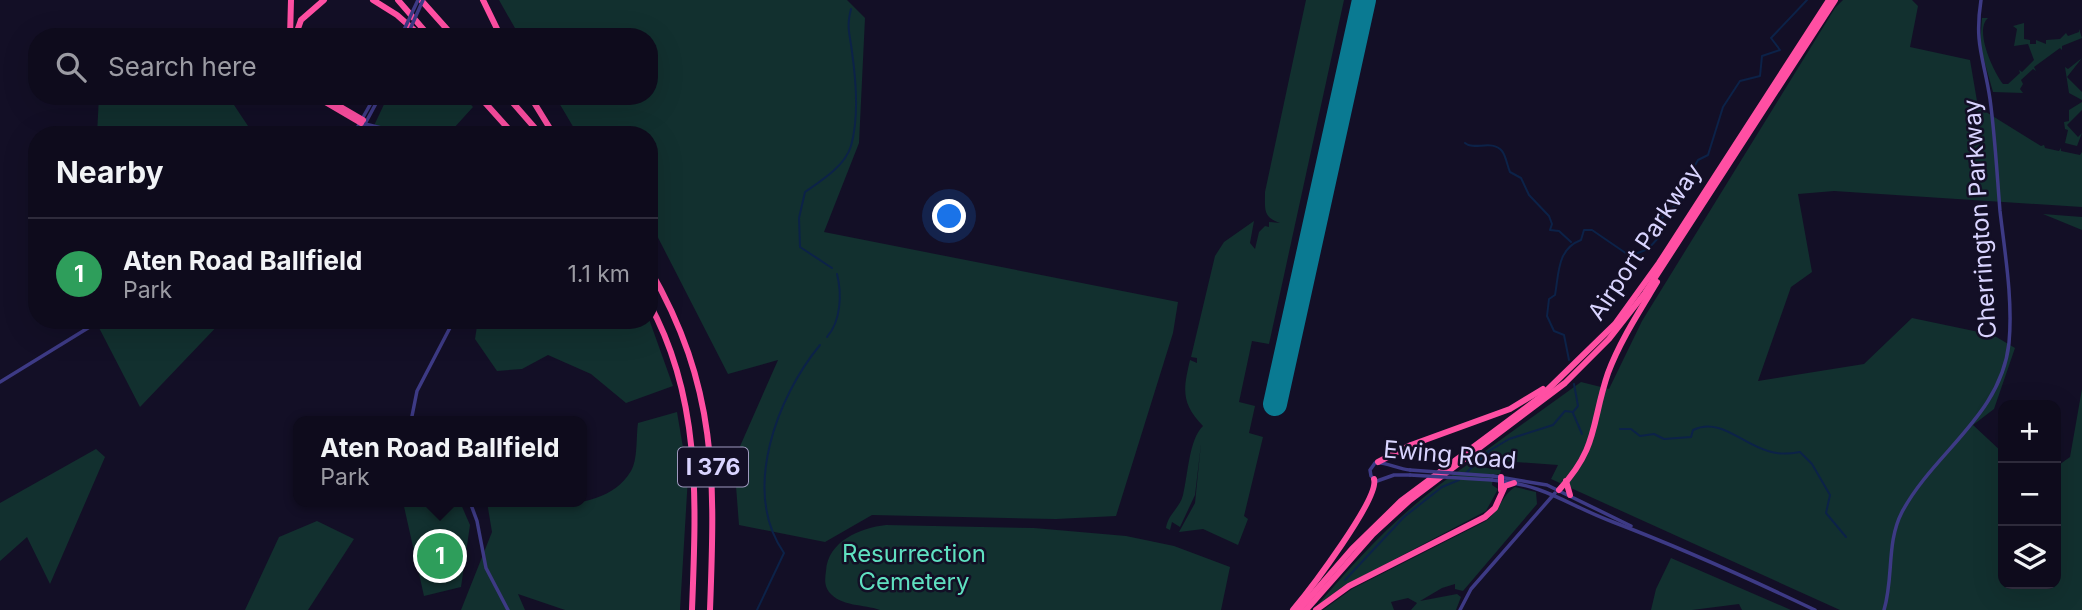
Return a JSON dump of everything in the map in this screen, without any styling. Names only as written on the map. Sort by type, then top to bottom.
[{"type":"highway","points":[[291,0],[292,28]]},
{"type":"highway","points":[[297,28],[302,20],[324,0]]},
{"type":"highway","points":[[373,0],[412,28]]},
{"type":"highway","points":[[398,0],[422,28]]},
{"type":"highway","points":[[421,0],[446,28]]},
{"type":"highway","points":[[483,0],[496,28]]},
{"type":"highway","name":"Airport Parkway","points":[[1299,610],[1352,549],[1401,501],[1539,398],[1615,324],[1829,0]]},
{"type":"highway","name":"Airport Parkway","points":[[1306,610],[1373,534],[1409,500],[1534,408],[1590,359],[1634,309],[1835,0]]},
{"type":"highway","points":[[331,105],[363,122]]},
{"type":"highway","points":[[336,105],[363,122]]},
{"type":"highway","points":[[489,105],[508,126]]},
{"type":"highway","points":[[515,105],[533,126]]},
{"type":"highway","points":[[536,105],[548,126]]},
{"type":"highway","points":[[1557,491],[1590,449],[1604,386],[1623,340],[1685,232]]},
{"type":"highway","name":"I 376","points":[[658,282],[670,304],[697,375],[710,434],[714,498],[710,610]]},
{"type":"highway","name":"I 376","points":[[658,322],[667,341],[688,411],[695,474],[691,610]]},
{"type":"highway","points":[[1378,462],[1411,445],[1510,409],[1573,367]]},
{"type":"highway","points":[[1497,478],[1501,492]]},
{"type":"highway","points":[[1293,610],[1327,566],[1367,502],[1375,488],[1374,479]]},
{"type":"highway","points":[[1566,481],[1570,495]]},
{"type":"highway","points":[[1317,610],[1349,586],[1485,517],[1495,508],[1506,485],[1514,483]]},
{"type":"street","points":[[409,28],[421,0]]},
{"type":"street","name":"Cherrington Parkway","points":[[1884,610],[1892,541],[1900,515],[1913,494],[1985,407],[1998,383],[2008,345],[2009,306],[1990,100],[1977,42],[1981,0]]},
{"type":"street","points":[[362,126],[371,105]]},
{"type":"street","points":[[360,126],[374,105]]},
{"type":"street","points":[[363,122],[377,126]]},
{"type":"street","points":[[0,382],[86,329]]},
{"type":"street","points":[[412,416],[417,391],[449,329]]},
{"type":"street","name":"Ewing Road","points":[[1410,472],[1394,475],[1380,482],[1374,479],[1370,470],[1378,462],[1410,472],[1532,480],[1610,521],[1642,532]]},
{"type":"street","name":"Ewing Road","points":[[1497,478],[1570,495],[1642,532],[1815,610]]},
{"type":"street","points":[[1460,610],[1471,589],[1557,491]]},
{"type":"street","points":[[472,507],[486,568],[508,610]]},
{"type":"green space","points":[[499,0],[847,0],[865,18],[859,143],[824,232],[1178,302],[1173,333],[1116,516],[1056,519],[872,515],[825,542],[739,525],[734,460],[778,360],[728,374],[658,238],[658,126],[573,126],[560,105],[658,105],[658,28],[515,28]]},
{"type":"green space","points":[[1306,0],[1344,0],[1269,344],[1252,341],[1239,402],[1255,406],[1249,433],[1263,437],[1244,516],[1248,519],[1238,545],[1203,529],[1179,532],[1195,503],[1201,444],[1195,495],[1180,527],[1172,522],[1170,530],[1166,528],[1181,500],[1192,448],[1203,426],[1187,403],[1185,388],[1190,360],[1197,363],[1197,358],[1191,357],[1215,256],[1224,242],[1254,221],[1250,243],[1255,249],[1259,232],[1265,226],[1269,227],[1269,222],[1280,223],[1270,218],[1266,212],[1265,192]]},
{"type":"green space","points":[[1843,0],[1912,0],[1918,6],[1910,47],[1970,60],[1978,107],[2045,148],[2059,151],[2061,148],[2061,151],[2080,155],[2082,152],[2082,207],[1834,191],[1798,194],[1812,272],[1791,287],[1758,381],[1864,364],[1912,318],[1993,335],[2015,348],[1994,409],[1973,425],[1998,448],[1998,589],[2061,589],[2061,463],[2070,457],[2082,389],[2082,610],[1840,610],[1551,479],[1558,465],[1474,459],[1581,382],[1609,389],[1642,321],[1835,8]]},
{"type":"green space","points":[[1982,18],[1988,18],[1983,32],[1986,51],[2003,84],[2008,84],[2020,73],[2019,70],[2022,72],[2034,60],[2028,44],[2014,46],[2017,29],[2013,26],[2024,23],[2024,39],[2030,40],[2030,44],[2036,44],[2036,40],[2046,44],[2046,40],[2060,39],[2066,33],[2068,36],[2079,32],[2079,29],[2082,38],[2062,46],[2062,50],[2060,48],[2034,67],[2036,71],[2033,69],[2021,80],[2023,84],[2020,89],[2023,93],[1993,92],[1980,46]]},
{"type":"green space","points":[[2082,58],[2067,77],[2082,92],[2082,100],[2069,93],[2065,67],[2068,69]]},
{"type":"green space","points":[[2082,102],[2082,110],[2067,125],[2078,137],[2082,133],[2077,146],[2065,143],[2068,130],[2065,129],[2064,122],[2069,121],[2069,110]]},
{"type":"green space","points":[[99,105],[234,105],[248,126],[97,126]]},
{"type":"green space","points":[[384,105],[473,107],[456,126],[374,126]]},
{"type":"green space","points":[[2043,214],[2082,217],[2082,230]]},
{"type":"green space","points":[[100,329],[214,329],[140,407]]},
{"type":"green space","points":[[477,329],[653,329],[673,386],[626,403],[591,374],[548,355],[522,369],[497,371],[475,339]]},
{"type":"green space","points":[[677,412],[688,477],[680,610],[565,610],[518,594],[525,610],[461,610],[492,532],[488,507],[587,507],[587,500],[619,486],[631,471],[636,454],[638,423]]},
{"type":"green space","points":[[96,449],[105,457],[50,584],[27,537],[0,561],[0,503]]},
{"type":"green space","points":[[1467,465],[1501,470],[1500,474],[1493,475],[1492,485],[1498,489],[1486,511],[1342,587],[1315,608],[1386,531],[1424,497]]},
{"type":"green space","points":[[1515,487],[1536,492],[1537,504],[1463,591],[1455,589],[1455,584],[1420,601],[1457,594],[1461,597],[1456,610],[1411,610],[1417,603],[1408,598],[1391,602],[1394,610],[1323,610],[1352,589],[1486,521]]},
{"type":"green space","points":[[404,507],[462,507],[470,525],[461,587],[424,596]]},
{"type":"green space","points":[[317,521],[354,539],[308,610],[245,610],[279,537]]},
{"type":"green space","name":"Resurrection Cemetery","points":[[886,525],[1034,528],[1126,536],[1174,546],[1230,567],[1221,610],[880,610],[846,603],[834,597],[827,590],[825,582],[828,561],[833,552],[839,544],[856,533]]},
{"type":"green space","points":[[1671,558],[1791,610],[1742,610],[1739,604],[1692,610],[1651,610],[1656,589]]},
{"type":"waterway","points":[[1569,360],[1564,335],[1554,331],[1547,316],[1549,299],[1555,295],[1560,263],[1567,249],[1581,240],[1584,230],[1592,230],[1630,256],[1648,249],[1660,236],[1662,218],[1683,198],[1680,192],[1698,160],[1708,155],[1723,107],[1740,81],[1760,76],[1762,56],[1780,50],[1771,38],[1807,0]]},
{"type":"waterway","points":[[832,268],[800,247],[799,218],[805,192],[838,166],[851,146],[856,99],[849,26],[851,9]]},
{"type":"waterway","points":[[1465,143],[1473,146],[1493,146],[1502,151],[1510,172],[1521,178],[1529,195],[1549,216],[1552,224],[1550,230],[1559,231],[1571,242]]},
{"type":"waterway","points":[[827,337],[832,331],[839,307],[837,274]]},
{"type":"waterway","points":[[757,610],[784,553],[771,528],[765,502],[765,474],[770,445],[778,417],[790,391],[820,345]]},
{"type":"waterway","points":[[1466,473],[1489,451],[1509,439],[1553,425],[1565,411],[1573,412],[1578,406],[1574,384]]},
{"type":"waterway","points":[[1573,413],[1582,434]]},
{"type":"waterway","points":[[1620,429],[1631,429],[1640,436],[1654,434],[1664,439],[1691,437],[1693,430],[1712,427],[1772,452],[1800,452],[1812,464],[1830,495],[1826,513],[1846,537]]},
{"type":"waterway","points":[[1345,580],[1404,517],[1442,487],[1459,480]]},
{"type":"runway","points":[[1275,404],[1364,0]]},
{"type":"place","name":"Aten Road Ballfield","points":[[440,556]]}]
